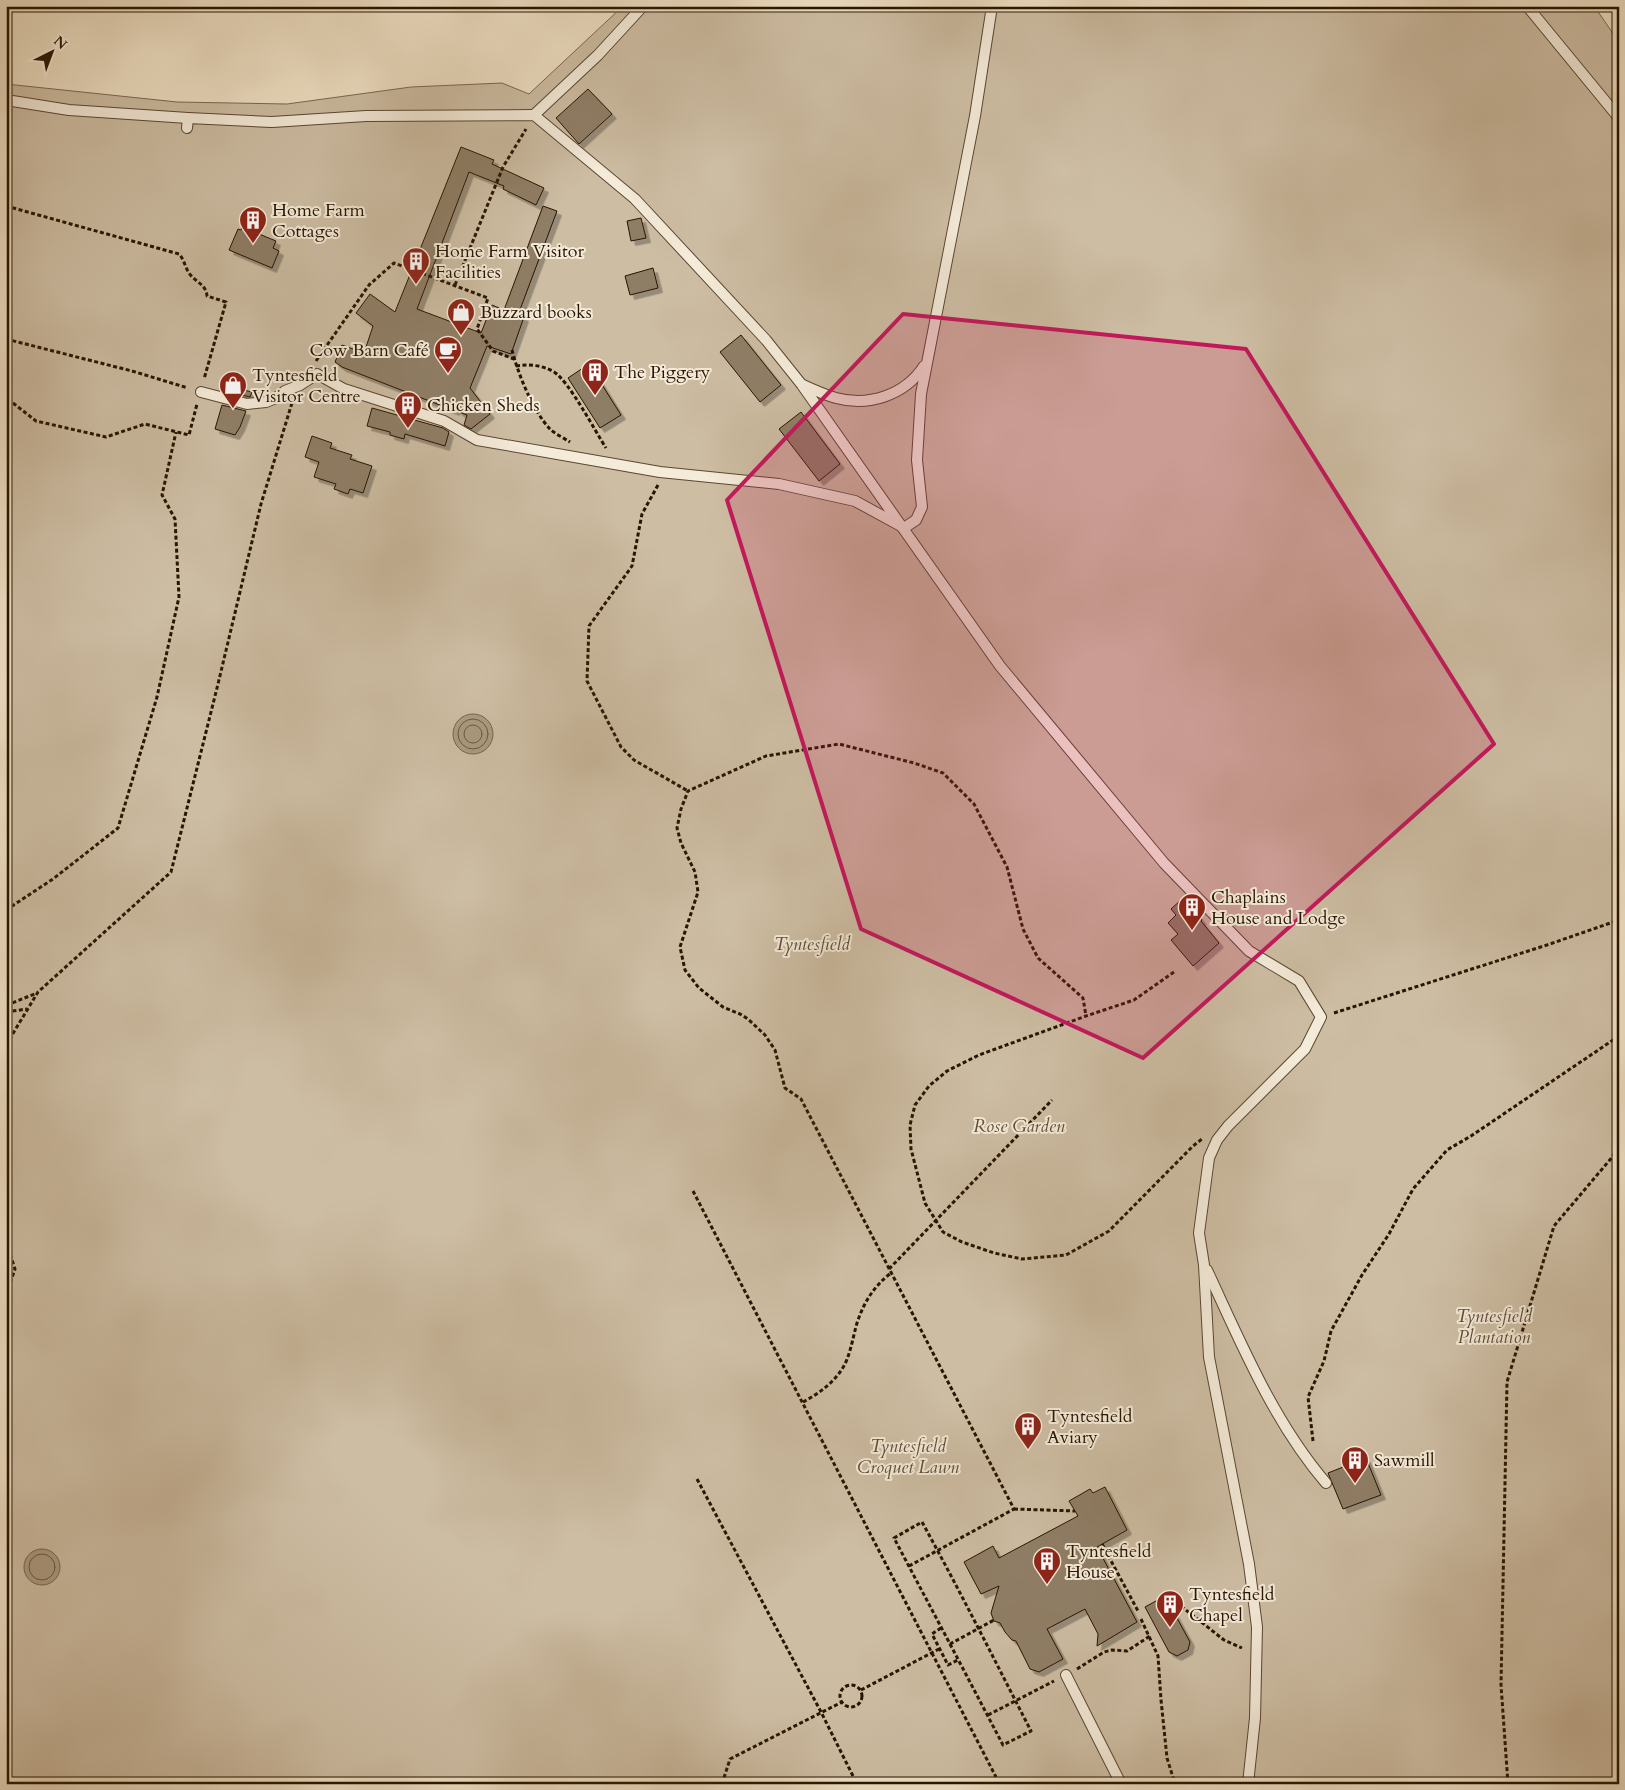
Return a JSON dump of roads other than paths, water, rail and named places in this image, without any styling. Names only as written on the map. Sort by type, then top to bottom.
[{"type":"lane","points":[[534,115],[598,55],[643,6]]},
{"type":"lane","points":[[904,528],[916,520],[922,507],[917,460],[921,394],[975,116],[992,6]]},
{"type":"lane","points":[[1527,6],[1619,118]]},
{"type":"lane","points":[[6,100],[69,110],[187,123],[272,122],[366,116],[534,115],[635,199],[766,340],[802,385],[1000,666],[1164,863],[1249,951],[1299,981],[1321,1017],[1304,1048],[1228,1126],[1217,1140],[1209,1158],[1199,1233],[1204,1265],[1209,1357],[1249,1564],[1257,1627],[1255,1718],[1248,1784]]},
{"type":"lane","points":[[802,385],[837,398],[866,401],[893,394],[908,385],[927,362]]},
{"type":"lane","points":[[201,392],[247,404],[266,402],[276,398],[285,391],[300,386],[317,374],[344,389],[444,421],[477,440],[660,472],[779,484],[855,501],[904,528]]},
{"type":"lane","points":[[1204,1265],[1243,1347],[1286,1428],[1310,1464],[1326,1483]]},
{"type":"lane","points":[[1066,1675],[1121,1784]]},
{"type":"water","points":[[477,714],[484,717],[490,723],[493,734],[492,742],[484,751],[477,754],[469,754],[462,751],[454,742],[453,730],[456,723],[465,715]]},
{"type":"water","points":[[42,1549],[49,1550],[55,1554],[59,1560],[59,1574],[55,1580],[49,1584],[42,1585],[35,1584],[29,1580],[25,1574],[24,1567],[25,1560],[29,1554],[35,1550]]},
{"type":"place","name":"Home Farm Cottages","points":[[253,244]]},
{"type":"place","name":"Home Farm Visitor Facilities","points":[[416,285]]},
{"type":"place","name":"Buzzard books","points":[[461,336]]},
{"type":"place","name":"Cow Barn Café","points":[[448,374]]},
{"type":"place","name":"The Piggery","points":[[595,396]]},
{"type":"place","name":"Tyntesfield Visitor Centre","points":[[233,409]]},
{"type":"place","name":"Chicken Sheds","points":[[408,429]]},
{"type":"place","name":"Chaplains House and Lodge","points":[[1192,931]]},
{"type":"place","name":"Tyntesfield Aviary","points":[[1028,1450]]},
{"type":"place","name":"Sawmill","points":[[1355,1484]]},
{"type":"place","name":"Tyntesfield House","points":[[1047,1585]]},
{"type":"place","name":"Tyntesfield Chapel","points":[[1170,1628]]},
{"type":"park label","name":"Tyntesfield","points":[[812,944]]},
{"type":"park label","name":"Rose Garden","points":[[1019,1126]]},
{"type":"park label","name":"Tyntesfield Plantation","points":[[1494,1326]]},
{"type":"park label","name":"Tyntesfield Croquet Lawn","points":[[908,1456]]}]
